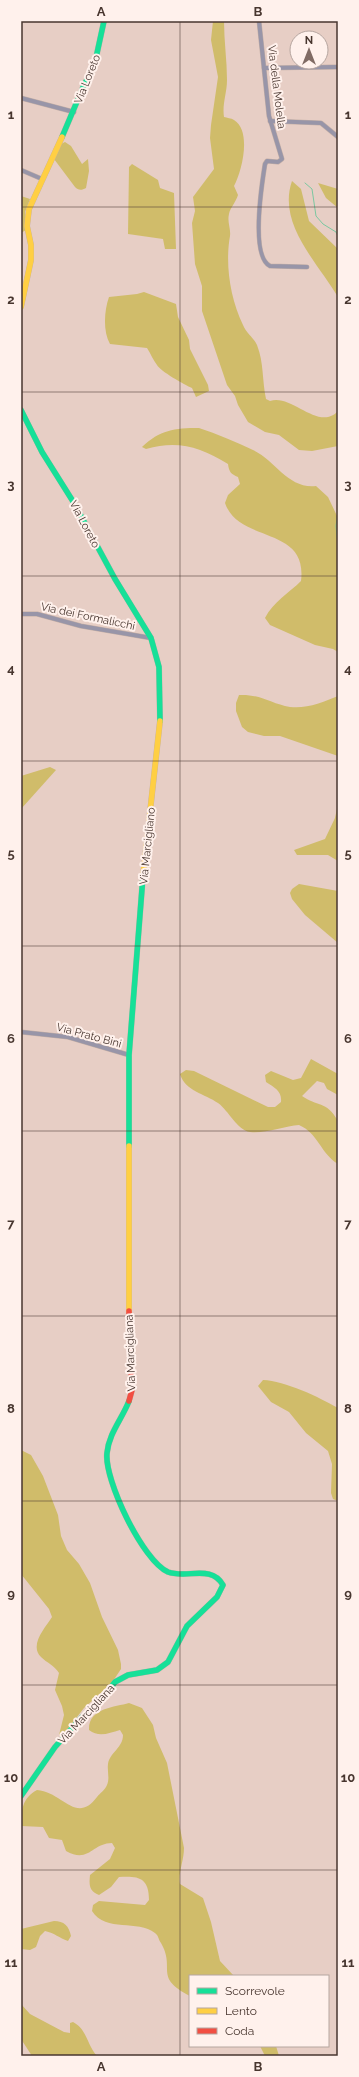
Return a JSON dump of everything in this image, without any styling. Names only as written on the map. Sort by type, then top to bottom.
[{"type":"street","name":"Via Loreto","points":[[21,306],[31,260],[31,245],[27,226],[28,214],[42,179],[95,64],[104,21]]},
{"type":"street","name":"Via della Molella","points":[[259,21],[270,121],[282,159],[279,162],[268,161],[265,163],[258,212],[263,256],[265,262],[270,266],[307,267]]},
{"type":"street","points":[[264,68],[338,67]]},
{"type":"street","name":"Via Loreto","points":[[21,98],[74,112]]},
{"type":"street","points":[[270,121],[321,123],[338,136]]},
{"type":"street","points":[[21,170],[42,179]]},
{"type":"street","name":"Via Loreto","points":[[21,410],[42,452],[71,497],[117,584],[151,638]]},
{"type":"street","name":"Via dei Formalicchi","points":[[21,614],[37,614],[81,626],[151,638]]},
{"type":"street","name":"Via Marcigliano","points":[[129,1055],[146,832],[160,730],[160,667],[151,638]]},
{"type":"street","name":"Via Prato Bini","points":[[21,1032],[68,1037],[129,1055]]},
{"type":"street","name":"Via Marcigliana","points":[[21,1796],[58,1743],[97,1704],[115,1682],[128,1675],[157,1670],[168,1662],[188,1626],[217,1597],[223,1587],[219,1578],[212,1573],[177,1575],[160,1568],[123,1514],[110,1474],[107,1451],[108,1442],[130,1401],[133,1382],[128,1290],[129,1055]]},
{"type":"shaded area","points":[[213,21],[224,21],[227,80],[224,117],[233,119],[239,125],[243,133],[244,142],[244,152],[240,171],[234,186],[238,195],[229,217],[230,233],[228,269],[235,304],[244,328],[257,345],[262,365],[266,399],[270,401],[278,400],[287,402],[314,415],[322,417],[330,416],[338,411],[338,446],[312,451],[299,450],[279,435],[265,432],[248,422],[238,405],[235,396],[227,385],[202,311],[202,286],[195,264],[192,223],[195,211],[193,197],[214,169],[210,138],[218,77],[211,40]]},
{"type":"shaded area","points":[[65,142],[71,146],[82,164],[88,159],[89,171],[86,188],[84,189],[80,190],[75,187],[54,159],[61,144]]},
{"type":"shaded area","points":[[132,164],[158,180],[160,188],[174,193],[176,249],[165,249],[163,239],[128,234],[129,167]]},
{"type":"shaded area","points":[[292,181],[301,189],[309,221],[338,249],[338,297],[311,257],[295,228],[290,212],[289,197]]},
{"type":"shaded area","points":[[318,183],[338,189],[338,208],[326,198]]},
{"type":"shaded area","points":[[21,196],[30,199],[25,212],[26,230],[21,233]]},
{"type":"shaded area","points":[[144,292],[176,304],[178,317],[189,340],[190,349],[208,385],[209,391],[196,397],[192,388],[173,378],[159,368],[147,348],[110,344],[105,328],[106,309],[109,297]]},
{"type":"shaded area","points":[[199,428],[253,450],[269,461],[290,479],[306,486],[316,486],[328,497],[338,518],[338,652],[333,649],[315,645],[270,625],[265,618],[272,607],[301,581],[300,563],[294,551],[284,543],[244,525],[233,516],[225,503],[228,495],[240,484],[238,477],[230,471],[228,464],[198,449],[179,445],[158,446],[146,449],[142,447],[155,437],[168,431]]},
{"type":"shaded area","points":[[239,695],[254,696],[290,707],[303,707],[327,701],[338,696],[338,756],[280,736],[264,736],[248,732],[242,727],[236,711],[236,703]]},
{"type":"shaded area","points":[[50,767],[56,770],[21,809],[21,776]]},
{"type":"shaded area","points":[[338,804],[338,861],[328,855],[297,855],[294,850],[325,839],[335,818]]},
{"type":"shaded area","points":[[299,884],[338,891],[338,943],[305,915],[292,899],[290,893],[292,889]]},
{"type":"shaded area","points":[[311,1059],[338,1074],[338,1095],[327,1089],[324,1083],[317,1081],[302,1096],[325,1107],[334,1114],[338,1121],[338,1164],[327,1155],[311,1133],[299,1125],[262,1132],[245,1131],[222,1106],[196,1092],[186,1084],[180,1074],[186,1070],[194,1071],[268,1107],[275,1107],[281,1102],[281,1098],[279,1092],[266,1082],[265,1075],[271,1071],[293,1080],[301,1078]]},
{"type":"shaded area","points":[[263,1380],[291,1386],[338,1408],[338,1501],[333,1499],[331,1493],[332,1464],[328,1451],[306,1433],[289,1412],[271,1402],[258,1386]]},
{"type":"shaded area","points":[[21,1450],[31,1455],[43,1476],[58,1515],[61,1536],[67,1550],[79,1564],[90,1583],[102,1617],[118,1650],[121,1664],[121,1669],[111,1684],[84,1708],[66,1731],[59,1735],[64,1715],[55,1690],[59,1673],[41,1657],[37,1647],[37,1642],[42,1631],[52,1617],[49,1609],[21,1574]]},
{"type":"shaded area","points":[[129,1703],[142,1708],[153,1725],[156,1738],[167,1763],[184,1848],[180,1884],[203,1898],[211,1922],[220,1961],[233,1975],[189,1975],[189,1995],[172,1983],[169,1978],[165,1952],[158,1936],[155,1933],[140,1927],[105,1922],[98,1918],[92,1911],[93,1905],[99,1901],[145,1905],[149,1900],[145,1882],[132,1877],[119,1877],[111,1887],[99,1895],[91,1890],[90,1875],[110,1859],[115,1848],[112,1843],[100,1846],[85,1854],[74,1854],[66,1851],[62,1840],[49,1838],[43,1827],[21,1826],[23,1805],[28,1797],[37,1790],[46,1792],[76,1808],[82,1808],[89,1805],[104,1790],[108,1782],[109,1760],[119,1747],[123,1735],[120,1730],[97,1734],[89,1730],[93,1717],[103,1710]]},
{"type":"shaded area","points":[[54,1921],[63,1923],[69,1929],[71,1936],[68,1941],[45,1931],[40,1936],[36,1947],[30,1950],[21,1949],[21,1929]]},
{"type":"shaded area","points":[[21,2004],[30,2014],[64,2032],[70,2033],[70,2023],[73,2022],[78,2025],[97,2056],[32,2056],[21,2039]]},
{"type":"shaded area","points":[[260,2047],[276,2047],[279,2056],[265,2056]]},
{"type":"waterway","points":[[305,183],[312,189],[316,216],[323,224],[336,232],[338,236]]},
{"type":"waterway","points":[[338,485],[338,492]]},
{"type":"waterway","points":[[338,512],[336,526],[338,545]]},
{"type":"traffic: fast","points":[[62,137],[84,85],[94,67],[104,21]]},
{"type":"traffic: fast","points":[[21,410],[42,452],[74,503],[115,579],[151,638],[159,667],[160,721]]},
{"type":"traffic: fast","points":[[129,1146],[129,1055],[143,876]]},
{"type":"traffic: fast","points":[[21,1796],[55,1747],[81,1718],[101,1700],[115,1682],[128,1675],[157,1670],[168,1662],[187,1626],[217,1597],[223,1585],[212,1575],[198,1573],[175,1574],[168,1572],[158,1565],[148,1553],[137,1537],[127,1518],[118,1500],[112,1481],[107,1453],[110,1439],[129,1401]]},
{"type":"traffic: slow","points":[[21,307],[31,260],[31,245],[27,226],[29,209],[62,137]]},
{"type":"traffic: slow","points":[[143,876],[160,721]]},
{"type":"traffic: slow","points":[[129,1146],[129,1311]]},
{"type":"traffic: jam","points":[[129,1311],[132,1390],[129,1401]]}]
